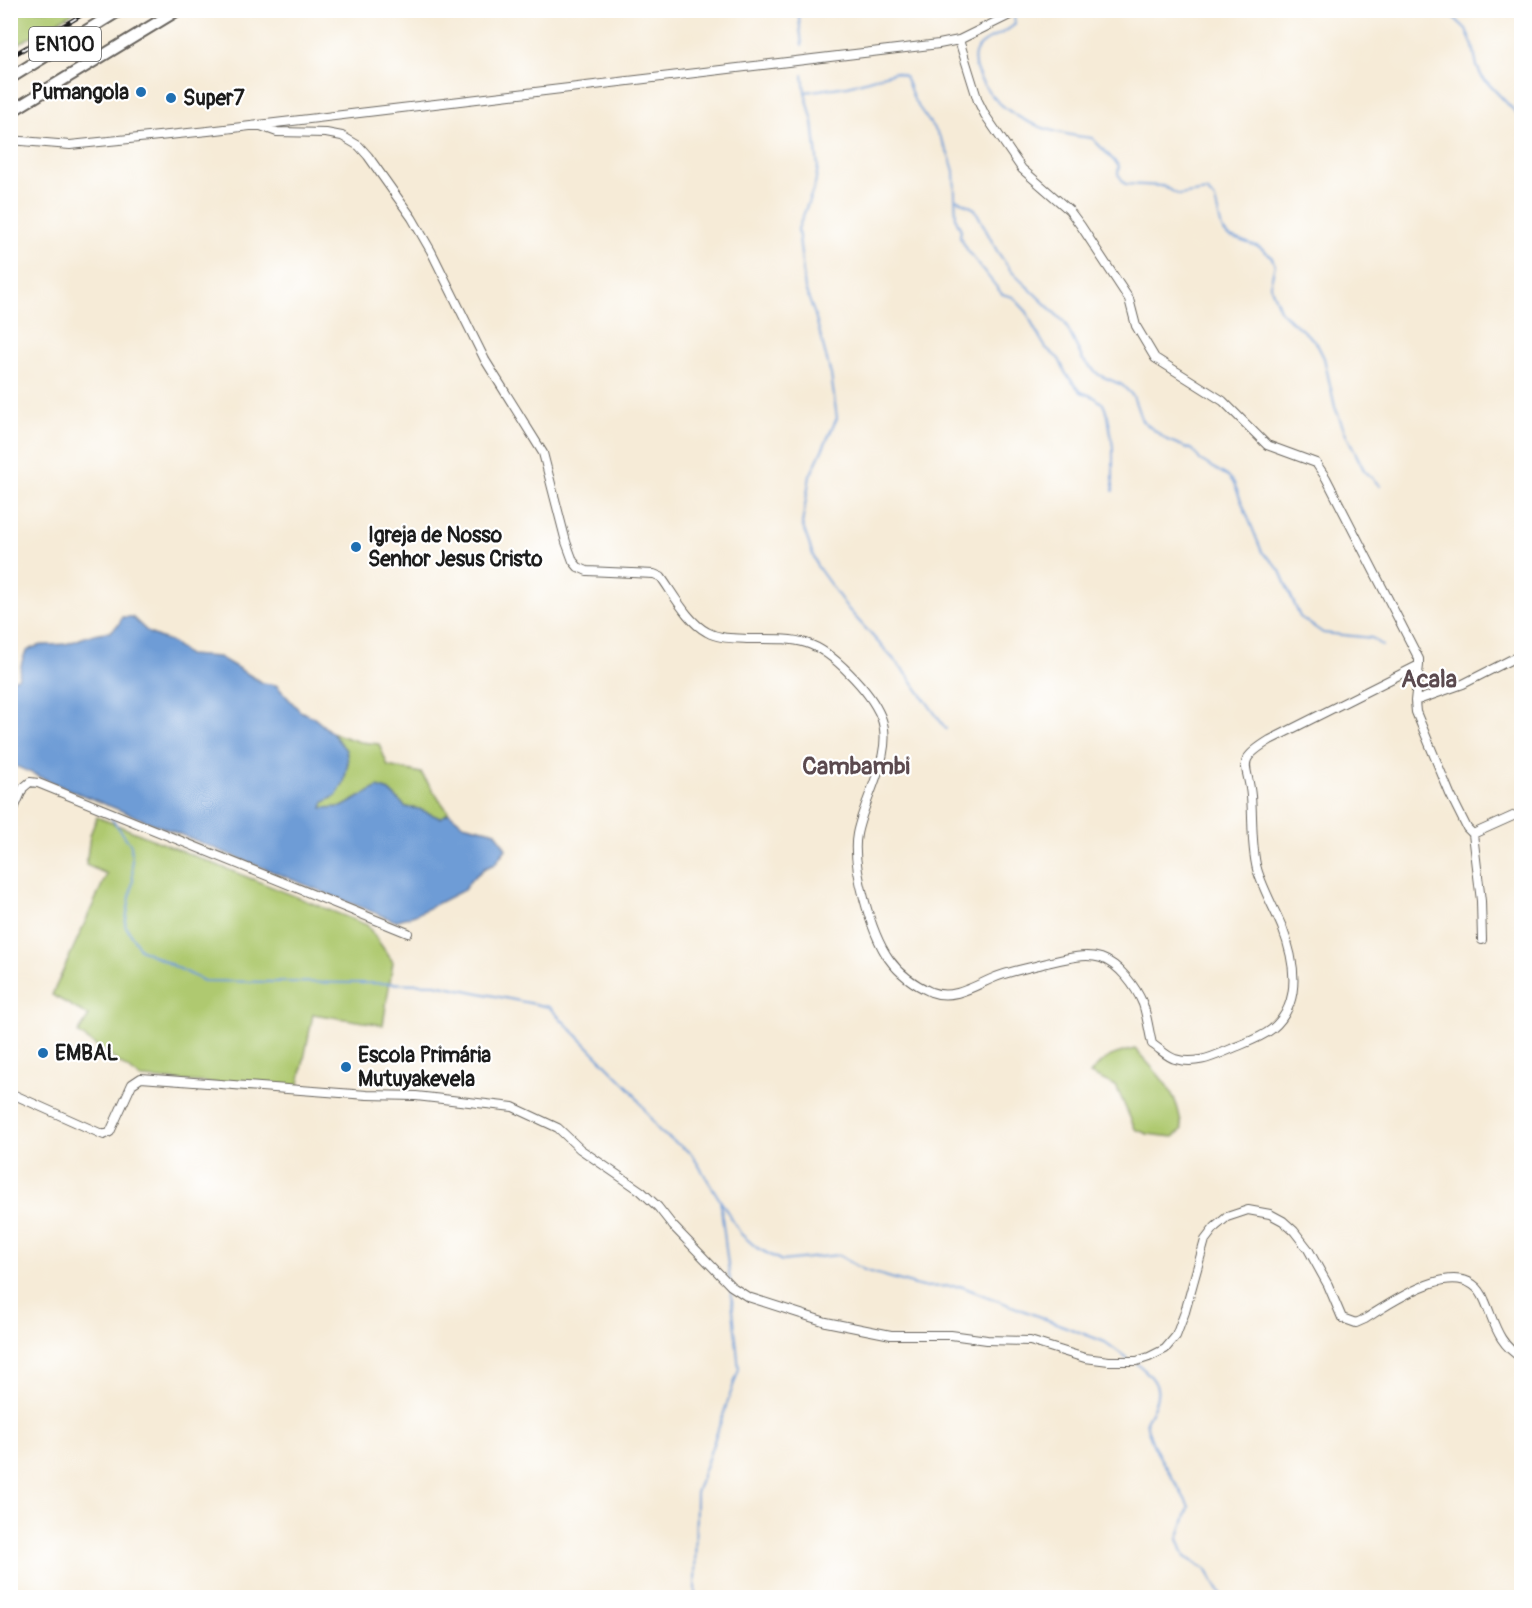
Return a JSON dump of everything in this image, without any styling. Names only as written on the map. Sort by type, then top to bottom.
[{"type":"highway","name":"EN100","points":[[10,78],[120,10]]},
{"type":"highway","name":"EN100","points":[[10,112],[178,10]]},
{"type":"street","points":[[10,140],[70,145],[785,64],[959,40],[1020,10]]},
{"type":"street","points":[[959,40],[978,101],[985,115],[1022,169],[1069,210],[1082,226],[1129,299],[1136,326],[1155,358],[1223,401],[1267,445],[1316,463],[1326,478],[1419,659],[1416,712],[1443,778],[1467,828],[1473,834],[1481,901],[1482,940]]},
{"type":"street","points":[[258,125],[284,133],[342,135],[359,146],[374,165],[412,219],[431,251],[485,360],[543,453],[566,542],[573,561],[578,567],[587,572],[654,574],[661,578],[686,611],[706,632],[727,638],[790,639],[817,646],[831,655],[867,693],[881,717],[885,741],[884,754],[862,810],[857,834],[855,849],[858,873],[873,925],[888,958],[903,974],[934,993],[959,993],[1010,972],[1053,962],[1081,957],[1102,958],[1124,975],[1135,989],[1143,1004],[1152,1044],[1173,1059],[1204,1061],[1271,1029],[1289,1008],[1294,971],[1282,926],[1257,870],[1252,837],[1251,789],[1245,761],[1270,740],[1419,665]]},
{"type":"street","points":[[1415,701],[1463,684],[1521,654]]},
{"type":"street","points":[[10,818],[23,788],[30,782],[51,788],[408,933]]},
{"type":"street","points":[[1473,834],[1521,812]]},
{"type":"street","points":[[10,1093],[104,1135],[110,1132],[132,1084],[141,1078],[367,1095],[416,1096],[513,1107],[558,1128],[580,1149],[641,1191],[724,1281],[748,1297],[826,1323],[891,1335],[951,1335],[987,1340],[1030,1341],[1085,1358],[1109,1361],[1149,1357],[1171,1343],[1185,1312],[1205,1240],[1227,1217],[1248,1210],[1270,1214],[1283,1221],[1294,1231],[1313,1258],[1342,1318],[1356,1323],[1424,1285],[1442,1279],[1456,1279],[1468,1283],[1482,1293],[1499,1338],[1521,1358]]},
{"type":"green space","points":[[11,10],[76,10],[76,11],[11,48]]},
{"type":"green space","points":[[332,733],[360,742],[379,744],[388,766],[421,773],[449,813],[440,818],[419,809],[406,807],[389,791],[378,787],[342,807],[322,808],[324,802],[336,796],[344,782],[348,762],[346,750]]},
{"type":"green space","points":[[97,817],[367,925],[393,962],[383,1025],[313,1014],[298,1089],[141,1078],[78,1033],[89,1016],[52,995],[107,874],[86,865],[90,835]]},
{"type":"green space","points":[[1135,1049],[1167,1085],[1177,1105],[1182,1130],[1173,1137],[1147,1134],[1135,1129],[1116,1086],[1090,1074],[1100,1063],[1110,1057]]},
{"type":"water","points":[[122,617],[132,617],[149,633],[173,643],[188,655],[219,657],[263,683],[276,685],[300,711],[313,717],[332,733],[346,750],[348,762],[344,782],[336,796],[324,802],[322,808],[342,807],[378,787],[389,791],[406,807],[419,809],[440,818],[449,813],[463,824],[496,832],[506,849],[495,864],[485,868],[471,880],[464,890],[415,915],[395,921],[11,764],[11,680],[18,678],[22,660],[27,651],[37,646],[69,643],[93,634],[110,632],[119,624]]},
{"type":"waterway","points":[[798,10],[802,45]]},
{"type":"waterway","points":[[1446,10],[1466,29],[1482,77],[1522,119]]},
{"type":"waterway","points":[[1014,16],[1015,24],[982,44],[975,54],[978,74],[990,94],[1014,114],[1029,122],[1060,133],[1092,138],[1119,166],[1118,174],[1125,184],[1163,186],[1179,195],[1207,191],[1215,200],[1222,229],[1228,236],[1259,247],[1271,256],[1275,265],[1270,285],[1281,312],[1316,342],[1324,358],[1335,407],[1345,432],[1364,470],[1380,486]]},
{"type":"waterway","points":[[805,92],[848,86],[895,72],[905,76],[915,102],[940,137],[950,158],[954,171],[956,219],[961,230],[960,237],[968,251],[1002,294],[1013,297],[1027,312],[1046,348],[1059,359],[1066,374],[1081,392],[1094,397],[1103,404],[1108,416],[1113,447],[1113,491]]},
{"type":"waterway","points":[[803,75],[813,122],[818,167],[815,185],[798,229],[805,289],[815,315],[831,375],[837,418],[810,476],[802,524],[817,566],[848,609],[906,673],[946,729]]},
{"type":"waterway","points":[[956,199],[975,209],[997,251],[1011,271],[1065,323],[1083,360],[1099,375],[1122,385],[1133,396],[1142,421],[1167,440],[1193,450],[1200,460],[1229,477],[1234,483],[1262,552],[1280,571],[1300,617],[1323,633],[1372,638],[1382,646]]},
{"type":"waterway","points":[[109,815],[131,845],[133,880],[125,925],[140,949],[204,981],[435,984],[549,1007],[632,1091],[660,1132],[691,1153],[741,1234],[757,1248],[782,1261],[838,1255],[864,1270],[922,1287],[960,1286],[1105,1342],[1127,1358]]},
{"type":"waterway","points":[[720,1200],[730,1281]]},
{"type":"waterway","points":[[695,1598],[696,1493],[739,1369],[731,1290]]},
{"type":"waterway","points":[[1137,1364],[1152,1377],[1157,1390],[1155,1404],[1146,1421],[1149,1433],[1158,1454],[1189,1507],[1178,1539],[1185,1557],[1206,1569],[1223,1598]]},
{"type":"railway","points":[[10,57],[90,10]]},
{"type":"place","name":"Pumangola","points":[[141,92]]},
{"type":"place","name":"Super7","points":[[171,98]]},
{"type":"place","name":"Igreja de Nosso Senhor Jesus Cristo","points":[[356,547]]},
{"type":"place","name":"EMBAL","points":[[43,1053]]},
{"type":"place","name":"Escola Primária Mutuyakevela","points":[[346,1067]]},
{"type":"district","name":"Acala","points":[[1429,679]]},
{"type":"district","name":"Cambambi","points":[[856,766]]}]
